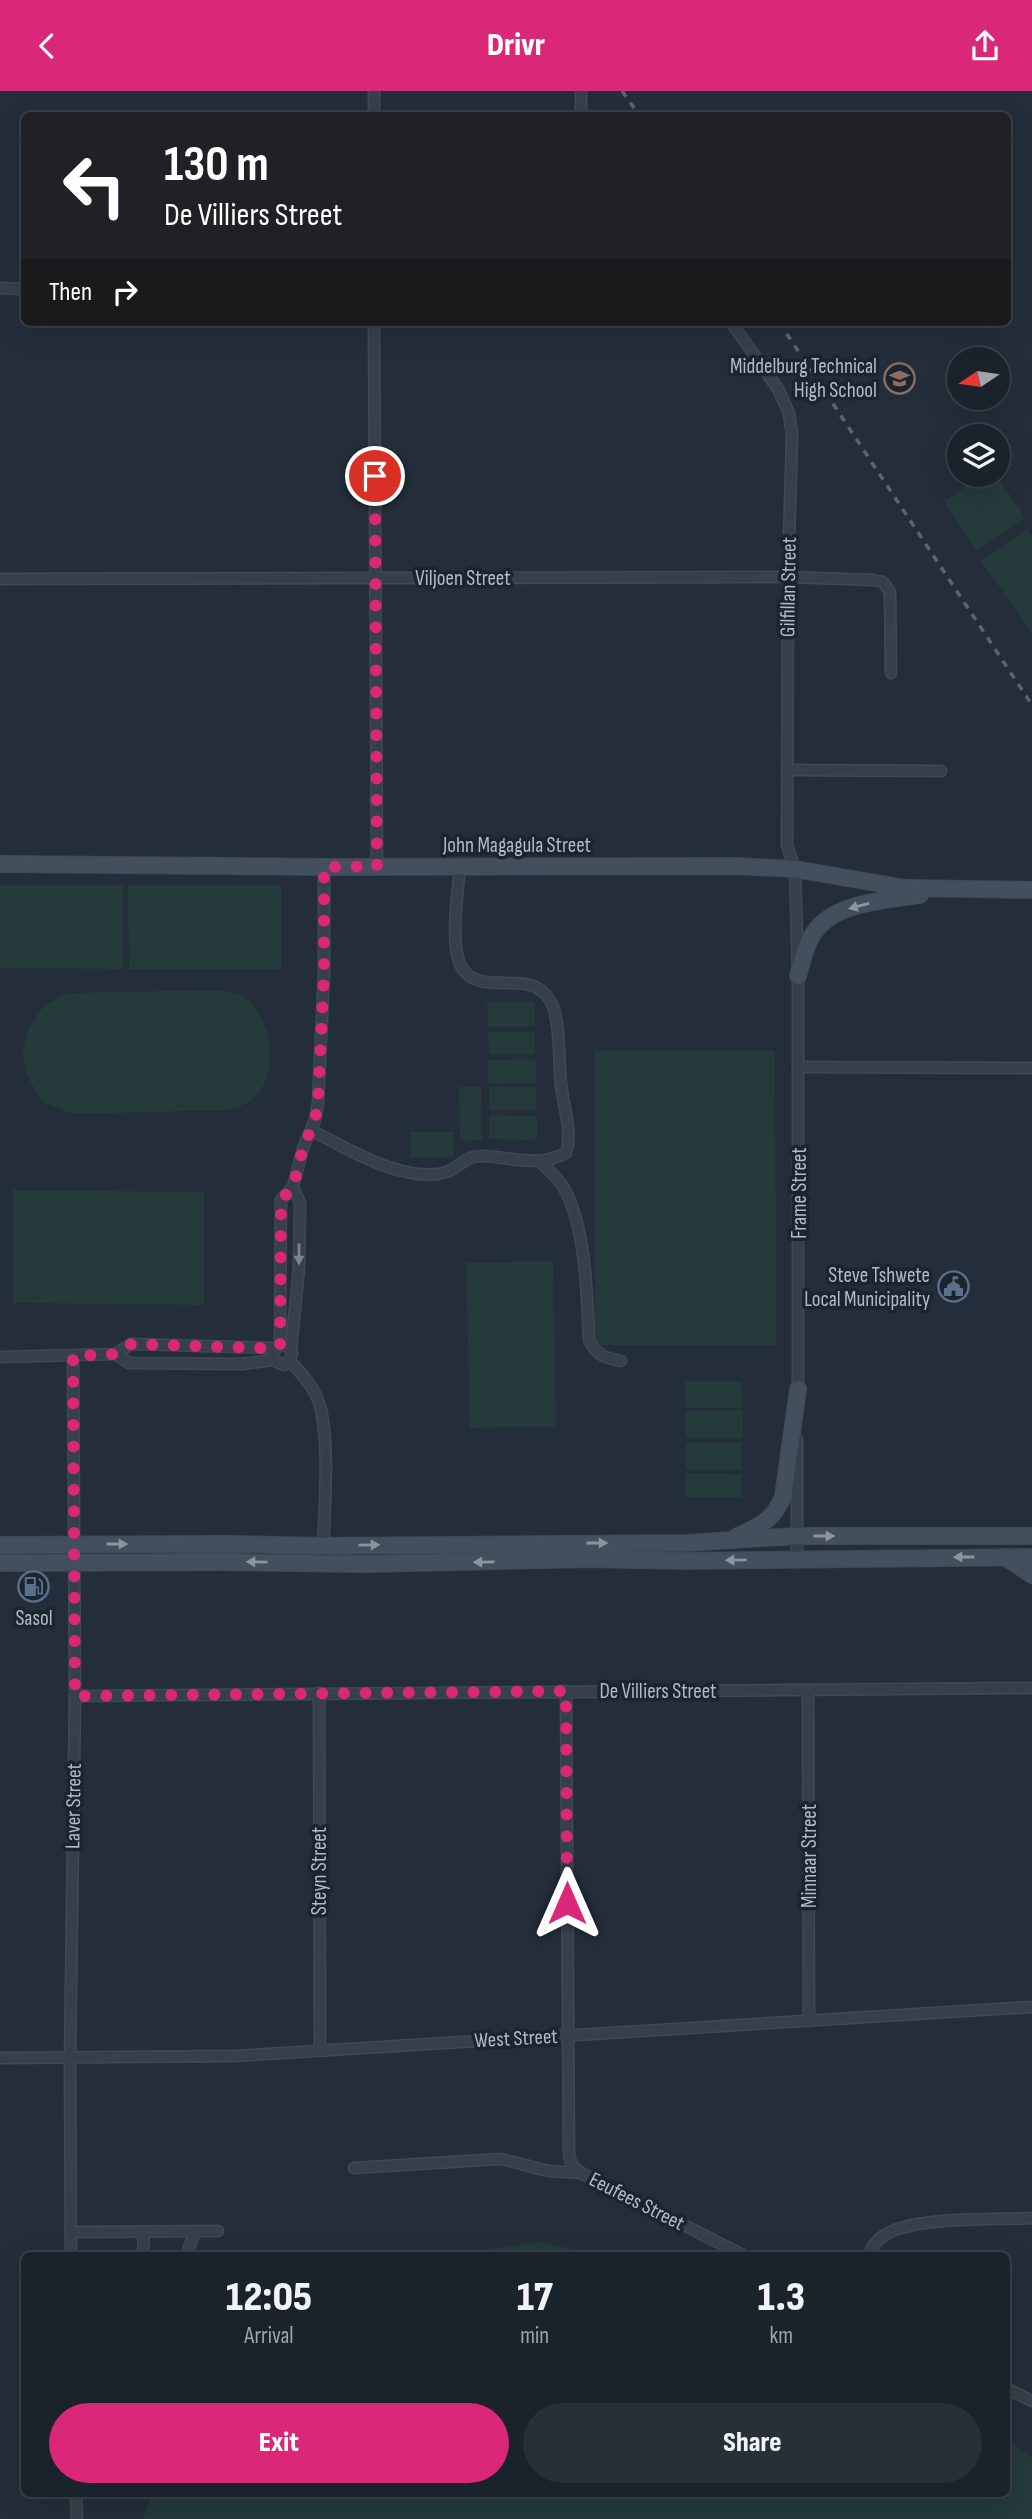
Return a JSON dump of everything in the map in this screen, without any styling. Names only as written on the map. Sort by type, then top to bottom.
[{"type":"main road","name":"John Magagula Street","points":[[0,864],[324,867],[736,866],[795,869],[905,888],[1032,890]]},
{"type":"main road","points":[[798,976],[813,932],[831,916],[857,906],[950,890]]},
{"type":"main road","points":[[728,1541],[765,1522],[777,1511],[783,1497],[798,1389]]},
{"type":"main road","points":[[1011,1537],[1032,1529]]},
{"type":"main road","points":[[0,1545],[686,1543],[797,1536],[1032,1536]]},
{"type":"main road","points":[[515,1543],[516,1561]]},
{"type":"main road","points":[[686,1543],[686,1561]]},
{"type":"main road","points":[[1004,1557],[1032,1575]]},
{"type":"main road","points":[[0,1563],[1032,1557]]},
{"type":"street","points":[[374,91],[374,112]]},
{"type":"street","points":[[581,91],[581,112]]},
{"type":"street","points":[[0,288],[21,289]]},
{"type":"street","points":[[374,326],[377,866]]},
{"type":"street","name":"Gilfillan Street","points":[[734,326],[778,390],[789,413],[792,435],[788,577],[787,845],[795,869]]},
{"type":"street","name":"Viljoen Street","points":[[0,579],[788,577],[873,580],[883,582],[890,592],[891,673]]},
{"type":"street","points":[[787,770],[941,771]]},
{"type":"street","points":[[115,1354],[129,1363],[250,1364],[273,1360],[284,1365],[281,1200],[293,1187],[303,1148],[312,1131],[318,1102],[324,986],[324,867]]},
{"type":"street","points":[[312,1131],[400,1171],[414,1173],[449,1172],[466,1160],[478,1156],[540,1162],[556,1159],[566,1153],[570,1140],[560,1081],[559,1042],[553,1006],[543,992],[532,985],[488,982],[468,976],[461,967],[456,952],[460,867]]},
{"type":"street","name":"Frame Street","points":[[795,869],[798,976],[797,1559]]},
{"type":"street","points":[[798,1067],[1032,1067]]},
{"type":"street","points":[[540,1162],[565,1190],[573,1210],[584,1261],[589,1340],[594,1350],[604,1357],[621,1361]]},
{"type":"street","points":[[284,1351],[299,1268],[300,1203],[293,1187]]},
{"type":"street","points":[[0,1357],[115,1354],[131,1344],[207,1345],[284,1351],[308,1382],[320,1405],[324,1433],[323,1563]]},
{"type":"street","points":[[207,1345],[207,1363]]},
{"type":"street","points":[[273,1360],[272,1353],[284,1351]]},
{"type":"street","name":"Laver Street","points":[[71,2252],[70,2059],[75,1696],[73,1356]]},
{"type":"street","name":"De Villiers Street","points":[[75,1696],[1032,1688]]},
{"type":"street","name":"Eeufees Street","points":[[566,1691],[569,2156],[572,2166],[737,2252]]},
{"type":"street","name":"Minnaar Street","points":[[808,1691],[809,2021]]},
{"type":"street","name":"Steyn Street","points":[[319,1693],[320,2049]]},
{"type":"street","name":"West Street","points":[[0,2058],[234,2056],[1032,2007]]},
{"type":"street","points":[[354,2168],[499,2159],[552,2172],[567,2170],[583,2174]]},
{"type":"street","points":[[870,2252],[885,2234],[924,2223],[1032,2218]]},
{"type":"street","points":[[187,2252],[195,2231]]},
{"type":"street","points":[[70,2232],[218,2231]]},
{"type":"street","points":[[143,2252],[144,2232]]},
{"type":"street","points":[[1010,2390],[1032,2401]]},
{"type":"street","points":[[76,2497],[77,2519]]},
{"type":"green space","points":[[965,487],[1005,487],[1025,518],[976,550],[944,501]]},
{"type":"green space","points":[[1027,529],[1032,536],[1032,633],[981,561]]},
{"type":"green space","points":[[0,885],[123,885],[123,969],[0,968]]},
{"type":"green space","points":[[128,886],[281,886],[281,970],[129,969]]},
{"type":"green space","points":[[218,990],[244,997],[254,1006],[261,1017],[270,1044],[269,1072],[264,1084],[254,1098],[243,1105],[228,1110],[73,1114],[42,1102],[26,1074],[22,1052],[29,1029],[44,1005],[68,993]]},
{"type":"green space","points":[[487,1002],[535,1002],[535,1026],[488,1026]]},
{"type":"green space","points":[[488,1032],[535,1032],[535,1054],[489,1054]]},
{"type":"green space","points":[[595,1051],[775,1051],[776,1345],[595,1345]]},
{"type":"green space","points":[[536,1059],[536,1083],[488,1084],[488,1060]]},
{"type":"green space","points":[[459,1087],[481,1087],[482,1140],[460,1141]]},
{"type":"green space","points":[[489,1087],[536,1087],[536,1110],[489,1110]]},
{"type":"green space","points":[[489,1115],[537,1116],[537,1140],[489,1139]]},
{"type":"green space","points":[[410,1132],[454,1132],[454,1157],[410,1157]]},
{"type":"green space","points":[[13,1190],[204,1192],[204,1305],[13,1303]]},
{"type":"green space","points":[[553,1261],[556,1426],[470,1428],[466,1263]]},
{"type":"green space","points":[[685,1382],[742,1382],[743,1408],[686,1408]]},
{"type":"green space","points":[[743,1410],[743,1438],[686,1438],[685,1411]]},
{"type":"green space","points":[[686,1442],[742,1443],[742,1470],[686,1470]]},
{"type":"green space","points":[[685,1473],[742,1474],[742,1497],[685,1497]]},
{"type":"green space","points":[[543,2242],[584,2252],[462,2252]]},
{"type":"green space","points":[[1010,2443],[1032,2457],[1032,2519],[143,2519],[151,2497],[1010,2497]]},
{"type":"railway","points":[[622,91],[637,112]]},
{"type":"railway","points":[[782,326],[1032,705]]},
{"type":"place","name":"Middelburg Technical High School","points":[[900,378]]},
{"type":"place","name":"Steve Tshwete Local Municipality","points":[[953,1287]]},
{"type":"place","name":"Sasol","points":[[34,1586]]},
{"type":"route","points":[[375,476],[377,866],[324,867],[324,973],[318,1102],[312,1131],[303,1148],[293,1187],[281,1200],[280,1345],[275,1348],[260,1348],[131,1344],[115,1354],[73,1356],[75,1696],[566,1691],[567,1903]]}]
